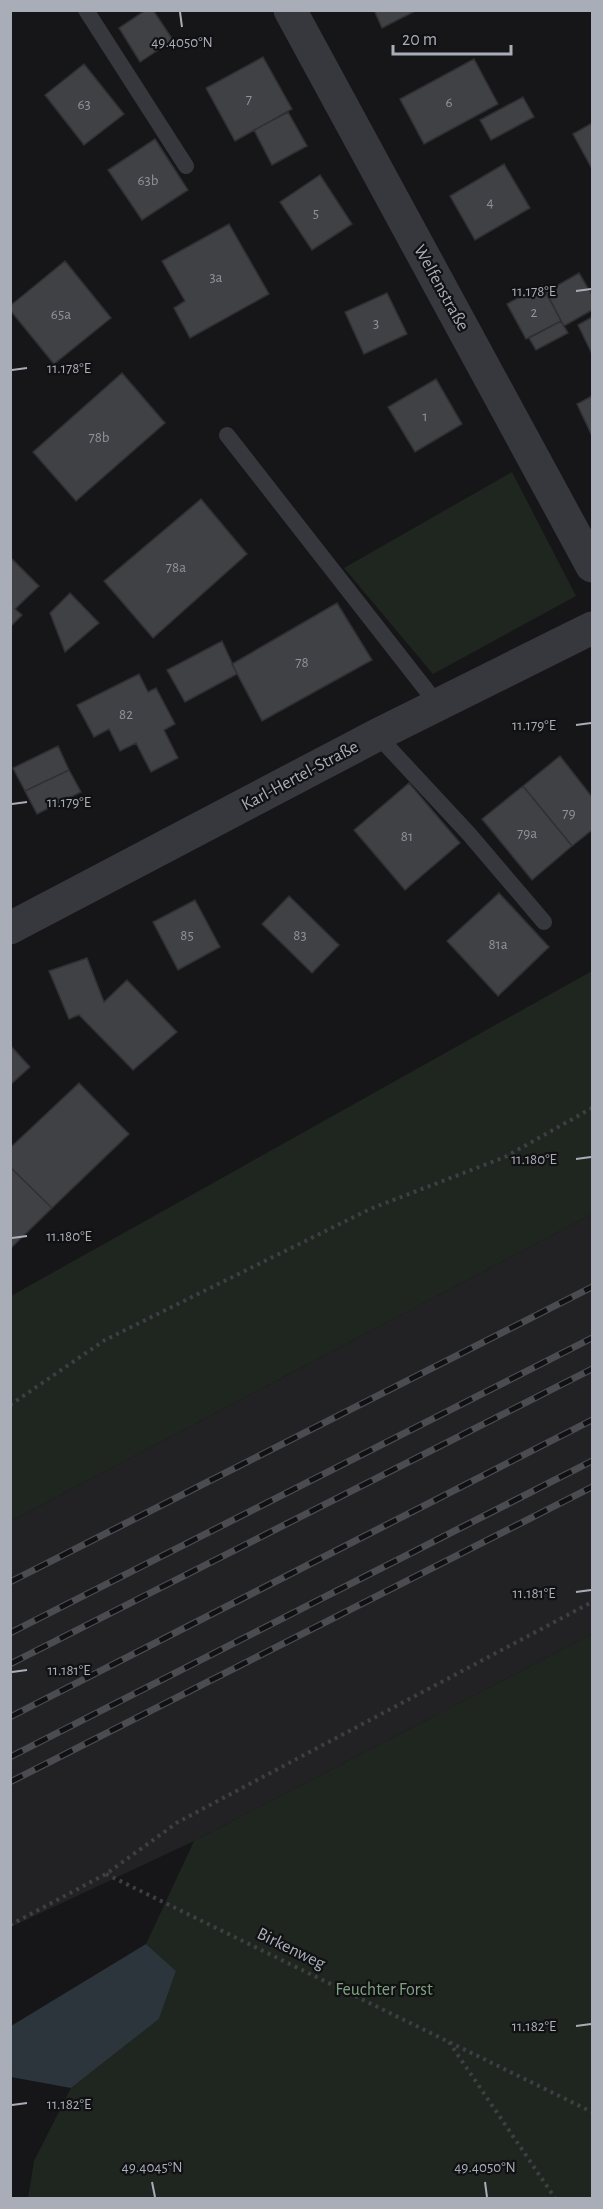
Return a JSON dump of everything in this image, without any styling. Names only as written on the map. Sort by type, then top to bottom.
[{"type":"street","name":"Welfenstraße","points":[[290,10],[592,566]]},
{"type":"street","name":"Karl-Hertel-Straße","points":[[10,928],[377,735],[592,628]]},
{"type":"lane","points":[[86,10],[186,166]]},
{"type":"lane","points":[[227,435],[438,705]]},
{"type":"lane","points":[[377,735],[469,834],[544,922]]},
{"type":"path","points":[[10,1405],[105,1340],[370,1209],[505,1157],[592,1108]]},
{"type":"path","points":[[10,1925],[106,1874],[178,1822],[592,1602]]},
{"type":"path","name":"Birkenweg","points":[[106,1874],[592,2112]]},
{"type":"path","points":[[449,2041],[555,2199]]},
{"type":"shaded area","points":[[592,1214],[592,1634],[194,1841],[11,1927],[11,1521]]},
{"type":"shaded area","points":[[146,1944],[176,1971],[159,2019],[71,2088],[11,2077],[11,2026]]},
{"type":"green space","points":[[512,472],[576,596],[433,674],[344,568]]},
{"type":"green space","points":[[592,971],[592,1214],[11,1521],[11,1296]]},
{"type":"green space","name":"Feuchter Forst","points":[[592,1634],[592,2198],[28,2198],[34,2161],[71,2088],[159,2019],[176,1971],[146,1944],[194,1841]]},
{"type":"building","points":[[146,10],[153,10],[173,40],[140,62],[119,28]]},
{"type":"building","points":[[374,10],[417,10],[382,28]]},
{"type":"building","points":[[263,57],[292,109],[235,141],[206,88]]},
{"type":"building","points":[[474,59],[498,104],[424,144],[400,99]]},
{"type":"building","points":[[84,64],[124,114],[84,145],[45,95]]},
{"type":"building","points":[[523,97],[534,117],[491,140],[480,120]]},
{"type":"building","points":[[288,112],[307,146],[272,165],[254,130]]},
{"type":"building","points":[[592,123],[592,169],[573,134]]},
{"type":"building","points":[[155,139],[188,190],[142,220],[108,170]]},
{"type":"building","points":[[504,164],[530,208],[475,240],[450,196]]},
{"type":"building","points":[[320,175],[352,224],[312,250],[280,202]]},
{"type":"building","points":[[229,224],[269,294],[190,338],[174,308],[185,301],[162,261]]},
{"type":"building","points":[[65,261],[111,318],[54,364],[10,310],[10,306]]},
{"type":"building","points":[[579,273],[592,295],[592,310],[564,326],[546,292]]},
{"type":"building","points":[[542,285],[561,321],[526,339],[507,304]]},
{"type":"building","points":[[387,293],[407,334],[364,354],[345,312]]},
{"type":"building","points":[[592,317],[592,354],[578,325]]},
{"type":"building","points":[[561,321],[568,333],[536,350],[529,338]]},
{"type":"building","points":[[122,373],[165,423],[76,501],[33,452]]},
{"type":"building","points":[[436,379],[462,424],[415,452],[388,407]]},
{"type":"building","points":[[592,396],[592,436],[577,404]]},
{"type":"building","points":[[201,499],[247,554],[153,638],[104,581]]},
{"type":"building","points":[[10,557],[39,586],[15,609],[22,615],[10,627]]},
{"type":"building","points":[[70,593],[99,623],[65,652],[50,613]]},
{"type":"building","points":[[337,603],[372,660],[262,721],[232,664]]},
{"type":"building","points":[[222,641],[237,674],[185,702],[167,670]]},
{"type":"building","points":[[139,674],[148,692],[156,688],[175,724],[164,730],[178,758],[151,772],[136,743],[120,751],[109,729],[94,737],[77,705]]},
{"type":"building","points":[[58,746],[69,770],[25,791],[13,768]]},
{"type":"building","points":[[560,756],[592,797],[592,830],[572,846],[523,786]]},
{"type":"building","points":[[69,770],[81,792],[37,814],[25,791]]},
{"type":"building","points":[[409,783],[460,843],[405,890],[354,830]]},
{"type":"building","points":[[523,786],[572,846],[532,880],[482,819]]},
{"type":"building","points":[[499,893],[549,947],[498,996],[447,941]]},
{"type":"building","points":[[289,896],[339,945],[312,973],[262,924]]},
{"type":"building","points":[[195,900],[220,947],[178,970],[153,922]]},
{"type":"building","points":[[87,958],[104,1002],[127,980],[177,1032],[133,1070],[79,1015],[69,1019],[49,971]]},
{"type":"building","points":[[10,1045],[30,1067],[10,1085]]},
{"type":"building","points":[[79,1083],[129,1134],[52,1208],[10,1167],[10,1148]]},
{"type":"building","points":[[10,1167],[52,1208],[10,1249]]},
{"type":"railway","points":[[10,1582],[592,1287]]},
{"type":"railway","points":[[10,1633],[592,1338]]},
{"type":"railway","points":[[10,1664],[592,1369]]},
{"type":"railway","points":[[10,1717],[592,1420]]},
{"type":"railway","points":[[10,1757],[592,1461]]},
{"type":"railway","points":[[10,1782],[592,1487]]}]
